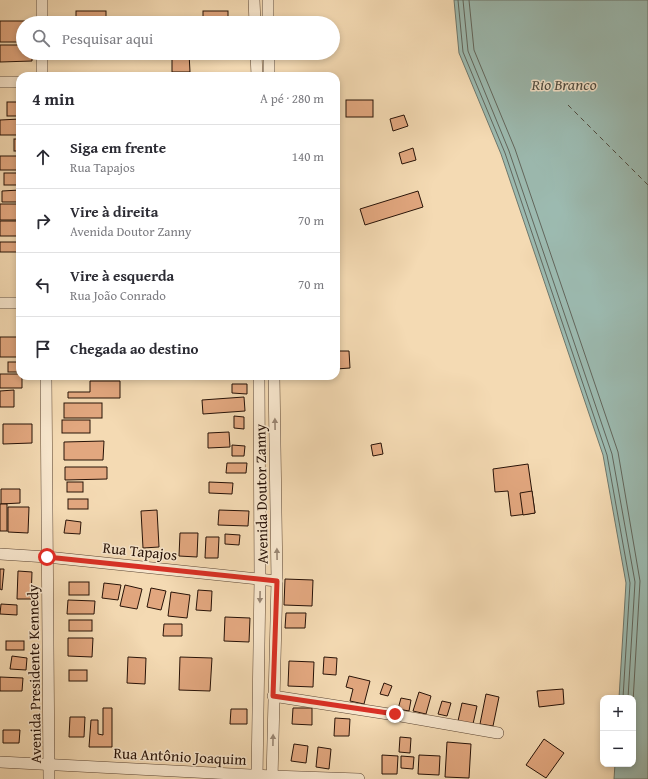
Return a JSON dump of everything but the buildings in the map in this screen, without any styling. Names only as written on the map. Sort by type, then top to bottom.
[{"type":"street","points":[[42,0],[42,16]]},
{"type":"street","points":[[254,0],[255,16]]},
{"type":"street","points":[[268,0],[268,16]]},
{"type":"street","points":[[42,60],[42,72]]},
{"type":"street","points":[[256,60],[257,72]]},
{"type":"street","points":[[269,60],[269,72]]},
{"type":"street","points":[[0,82],[16,82]]},
{"type":"street","points":[[0,303],[16,303]]},
{"type":"street","name":"Avenida Presidente Kennedy","points":[[46,380],[49,779]]},
{"type":"street","name":"Avenida Doutor Zanny","points":[[257,777],[260,579],[259,380]]},
{"type":"street","name":"Avenida Doutor Zanny","points":[[272,777],[277,581],[274,380]]},
{"type":"street","name":"Rua Tapajos","points":[[0,554],[47,557],[277,581]]},
{"type":"street","points":[[273,696],[395,714],[498,733]]},
{"type":"street","name":"Rua Antônio Joaquim","points":[[0,762],[257,777],[359,779]]},
{"type":"water","name":"Rio Branco","points":[[454,0],[648,0],[648,779],[614,779],[615,767],[636,767],[636,695],[619,695],[626,583],[603,455],[501,154],[459,53]]},
{"type":"ferry route","points":[[568,105],[648,185]]},
{"type":"route","points":[[47,557],[277,581],[273,696],[395,714]]}]
